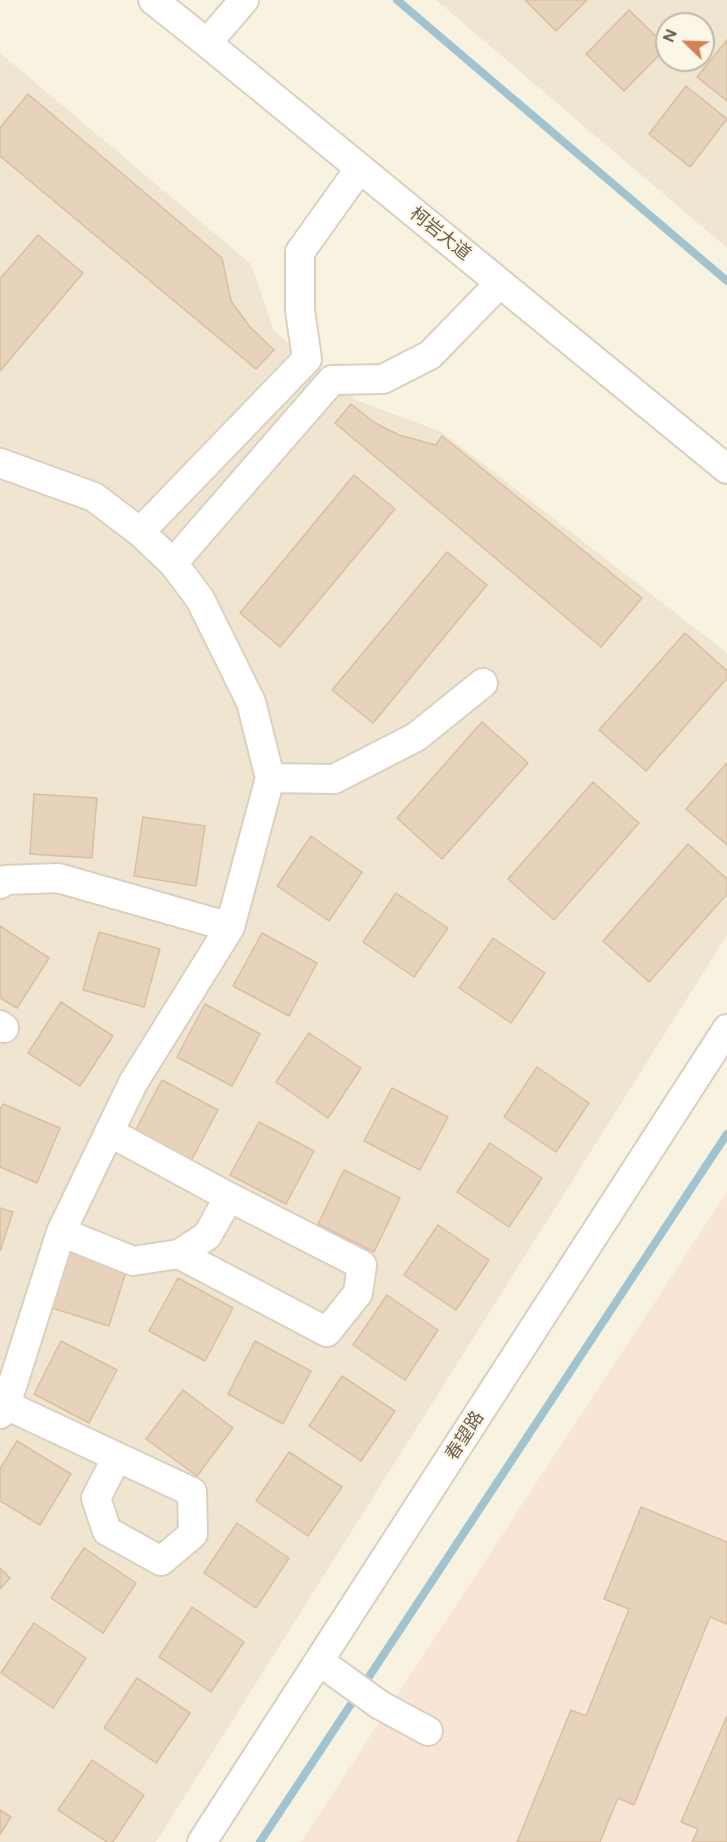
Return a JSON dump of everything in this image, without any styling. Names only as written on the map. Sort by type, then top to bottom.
[{"type":"street","name":"柯岩大道","points":[[153,0],[727,469]]},
{"type":"street","points":[[207,43],[244,0]]},
{"type":"street","points":[[140,532],[307,359],[300,310],[300,252],[360,168]]},
{"type":"street","points":[[172,563],[332,380],[383,379],[430,355],[500,283]]},
{"type":"street","points":[[0,463],[94,496],[140,532],[172,563],[200,599],[251,702],[270,778],[230,927],[134,1083],[61,1232],[3,1409],[117,1457]]},
{"type":"street","points":[[270,778],[334,778],[416,737],[483,683]]},
{"type":"street","points":[[0,884],[5,880],[58,878],[230,927]]},
{"type":"street","name":"春望路","points":[[202,1842],[727,1029]]},
{"type":"street","points":[[109,1132],[362,1265],[358,1293],[327,1332],[179,1254]]},
{"type":"street","points":[[61,1232],[133,1261],[179,1254],[207,1236],[229,1197]]},
{"type":"street","points":[[319,1661],[381,1705],[428,1731]]},
{"type":"shaded area","points":[[436,0],[727,0],[727,248]]},
{"type":"shaded area","points":[[0,53],[251,264],[274,331],[356,400],[442,432],[727,653],[727,935],[156,1842],[0,1842]]},
{"type":"shaded area","points":[[727,1192],[727,1842],[301,1842],[388,1709]]},
{"type":"building","points":[[525,0],[587,0],[556,31]]},
{"type":"building","points":[[629,10],[655,35],[655,59],[624,91],[586,54]]},
{"type":"building","points":[[727,40],[727,101],[697,77],[701,72],[715,72],[715,55]]},
{"type":"building","points":[[686,86],[727,119],[690,167],[649,134]]},
{"type":"building","points":[[28,94],[222,258],[231,301],[250,327],[274,350],[256,369],[0,156],[0,128]]},
{"type":"building","points":[[38,235],[83,273],[0,371],[0,279]]},
{"type":"building","points":[[351,404],[375,423],[399,435],[436,445],[442,436],[642,598],[601,647],[335,423]]},
{"type":"building","points":[[354,475],[395,509],[280,647],[240,613]]},
{"type":"building","points":[[447,552],[487,585],[373,723],[332,690]]},
{"type":"building","points":[[685,633],[727,671],[727,678],[646,771],[599,730]]},
{"type":"building","points":[[482,722],[528,763],[442,859],[397,818]]},
{"type":"building","points":[[727,763],[727,845],[686,809]]},
{"type":"building","points":[[593,782],[639,823],[554,920],[508,879]]},
{"type":"building","points":[[34,794],[97,798],[92,858],[30,854]]},
{"type":"building","points":[[143,817],[205,826],[196,886],[134,876]]},
{"type":"building","points":[[311,836],[362,872],[329,921],[277,886]]},
{"type":"building","points":[[688,844],[727,879],[727,894],[649,982],[603,941]]},
{"type":"building","points":[[396,893],[448,928],[414,977],[363,942]]},
{"type":"building","points":[[0,926],[49,958],[17,1008],[0,998]]},
{"type":"building","points":[[99,932],[160,949],[144,1007],[83,990]]},
{"type":"building","points":[[262,933],[317,963],[289,1016],[233,986]]},
{"type":"building","points":[[493,938],[545,973],[511,1023],[459,988]]},
{"type":"building","points":[[61,1002],[113,1036],[80,1086],[28,1053]]},
{"type":"building","points":[[205,1004],[260,1034],[232,1086],[177,1057]]},
{"type":"building","points":[[309,1033],[361,1068],[328,1118],[276,1082]]},
{"type":"building","points":[[537,1067],[589,1103],[556,1152],[504,1117]]},
{"type":"building","points":[[162,1080],[218,1110],[190,1163],[134,1133]]},
{"type":"building","points":[[392,1088],[448,1117],[420,1170],[364,1141]]},
{"type":"building","points":[[3,1104],[60,1128],[37,1183],[0,1167],[0,1110]]},
{"type":"building","points":[[259,1122],[314,1151],[286,1204],[230,1175]]},
{"type":"building","points":[[490,1143],[542,1178],[509,1227],[457,1192]]},
{"type":"building","points":[[344,1170],[400,1198],[374,1252],[318,1224]]},
{"type":"building","points":[[0,1208],[13,1212],[0,1251]]},
{"type":"building","points":[[438,1225],[489,1260],[456,1310],[404,1275]]},
{"type":"building","points":[[67,1250],[127,1268],[109,1326],[49,1307]]},
{"type":"building","points":[[178,1278],[233,1308],[205,1361],[149,1331]]},
{"type":"building","points":[[387,1295],[438,1330],[405,1380],[353,1345]]},
{"type":"building","points":[[61,1341],[117,1370],[89,1423],[34,1394]]},
{"type":"building","points":[[255,1341],[311,1371],[283,1424],[228,1394]]},
{"type":"building","points":[[342,1376],[395,1411],[361,1461],[309,1426]]},
{"type":"building","points":[[183,1390],[233,1428],[197,1476],[146,1439]]},
{"type":"building","points":[[17,1441],[71,1474],[40,1525],[0,1501],[0,1469]]},
{"type":"building","points":[[289,1452],[342,1487],[308,1536],[256,1501]]},
{"type":"building","points":[[641,1507],[727,1542],[727,1624],[710,1617],[634,1805],[618,1798],[600,1842],[517,1842],[571,1710],[586,1716],[629,1609],[604,1599]]},
{"type":"building","points":[[237,1523],[289,1558],[256,1608],[204,1573]]},
{"type":"building","points":[[84,1548],[136,1583],[103,1633],[51,1598]]},
{"type":"building","points":[[0,1568],[10,1578],[0,1589]]},
{"type":"building","points":[[192,1607],[244,1642],[211,1692],[159,1657]]},
{"type":"building","points":[[34,1623],[86,1658],[53,1708],[1,1673]]},
{"type":"building","points":[[137,1678],[190,1713],[156,1763],[104,1728]]},
{"type":"building","points":[[727,1716],[727,1842],[692,1842],[698,1829],[681,1822]]},
{"type":"building","points":[[92,1760],[144,1795],[113,1842],[107,1842],[58,1810]]},
{"type":"building","points":[[0,1810],[11,1817],[0,1834]]},
{"type":"waterway","points":[[397,0],[727,281]]},
{"type":"waterway","points":[[260,1842],[727,1134]]}]
